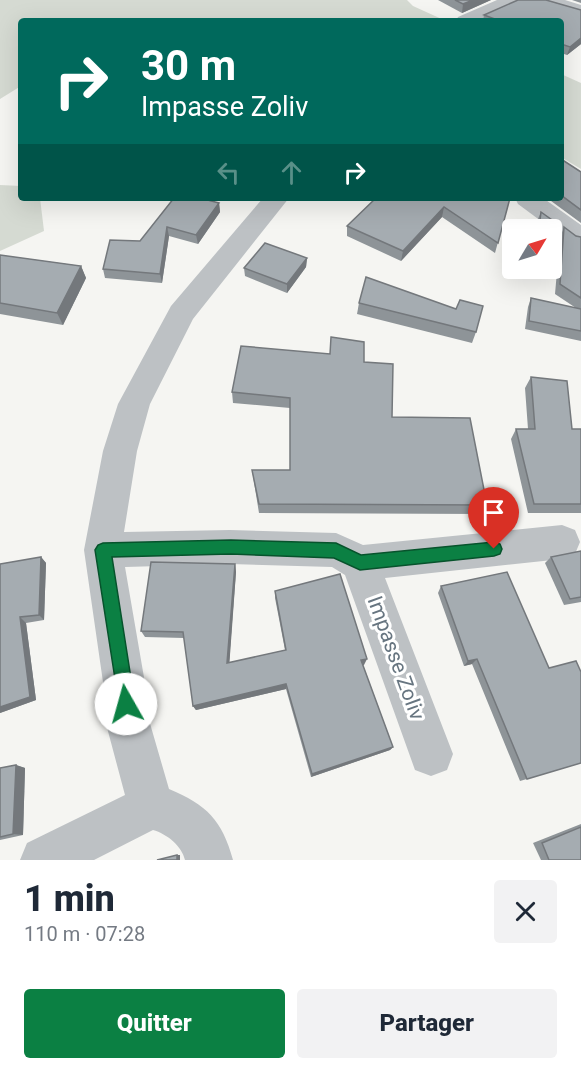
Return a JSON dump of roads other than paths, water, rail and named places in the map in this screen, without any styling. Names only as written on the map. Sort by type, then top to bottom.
[{"type":"street","points":[[472,18],[512,0]]},
{"type":"street","points":[[546,0],[581,11]]},
{"type":"street","points":[[151,806],[128,720],[103,550],[120,451],[134,404],[182,313],[275,201]]},
{"type":"street","points":[[531,201],[581,238]]},
{"type":"street","points":[[103,550],[231,547],[336,550],[360,563],[562,542]]},
{"type":"street","name":"Impasse Zoliv","points":[[360,563],[431,754]]},
{"type":"street","points":[[45,860],[151,806],[166,810],[189,822],[207,852],[209,860]]}]
